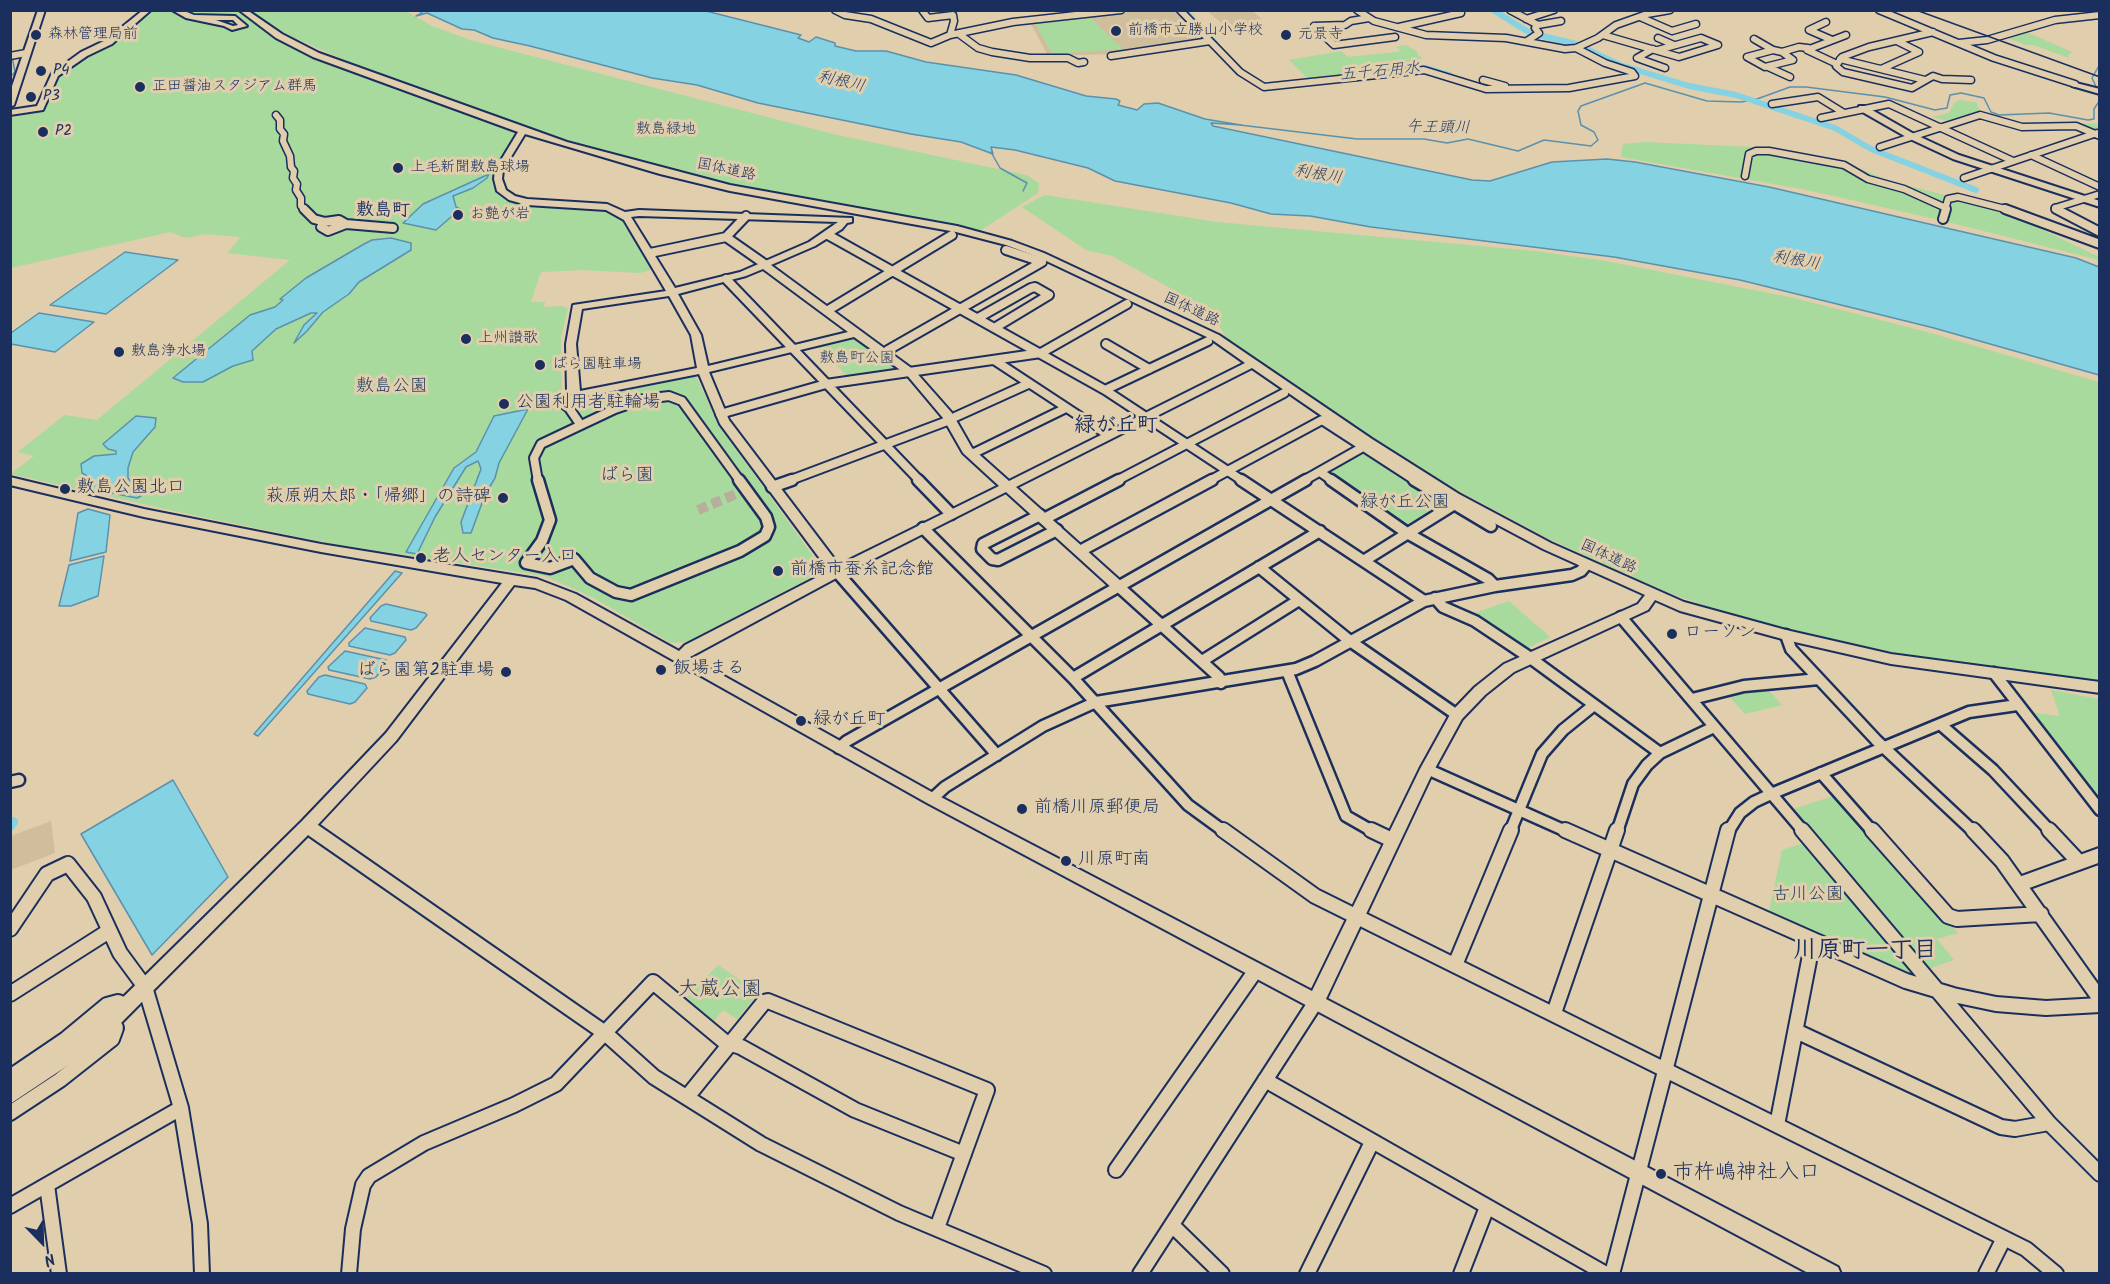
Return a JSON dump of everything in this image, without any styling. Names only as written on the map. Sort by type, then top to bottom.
[{"type":"street","points":[[10,105],[42,10]]},
{"type":"street","points":[[10,113],[40,108],[55,75],[84,54],[108,42],[148,10]]},
{"type":"street","points":[[175,10],[193,17],[226,24],[232,28],[243,26],[235,18],[193,17]]},
{"type":"street","name":"国体道路","points":[[242,10],[279,36],[316,55],[524,131],[629,163],[719,186],[957,229],[1009,243],[1041,255],[1197,328],[1253,363],[1368,442],[1455,496],[1586,565],[1652,595],[1706,614],[1891,659],[2100,688]]},
{"type":"street","points":[[835,10],[845,15],[871,19],[929,43],[950,35],[1023,21],[1120,10]]},
{"type":"street","points":[[922,10],[930,18],[953,15],[954,21],[950,35]]},
{"type":"street","points":[[1180,10],[1240,72],[1264,87],[1400,75],[1424,70],[1483,89],[1569,88],[1635,76],[1632,72],[1605,63],[1579,47]]},
{"type":"street","points":[[1358,10],[1370,18],[1435,36],[1527,40],[1559,48],[1579,47],[1604,35],[1611,27],[1641,14],[1670,10]]},
{"type":"street","points":[[1425,10],[1438,18]]},
{"type":"street","points":[[1504,10],[1510,10],[1538,25],[1561,21]]},
{"type":"street","points":[[1526,19],[1554,10]]},
{"type":"street","points":[[1879,10],[1994,58],[2097,91]]},
{"type":"street","points":[[1399,27],[1461,13]]},
{"type":"street","points":[[1641,14],[1672,31],[1696,24]]},
{"type":"street","points":[[1958,43],[1987,40],[2055,20],[2100,15]]},
{"type":"street","points":[[1370,18],[1351,21],[1346,25],[1314,26],[1334,45],[1395,37]]},
{"type":"street","points":[[1826,22],[1809,30],[1832,40]]},
{"type":"street","points":[[1527,40],[1536,35],[1535,28],[1538,25]]},
{"type":"street","points":[[1838,62],[1869,47],[1933,32]]},
{"type":"street","points":[[958,34],[978,48],[992,52],[1030,58],[1068,58],[1078,63],[1084,62]]},
{"type":"street","points":[[1604,35],[1655,49],[1678,57],[1718,45],[1701,38],[1655,49],[1637,58],[1665,68]]},
{"type":"street","points":[[1782,52],[1799,47],[1808,48],[1846,35]]},
{"type":"street","points":[[1658,38],[1674,45]]},
{"type":"street","points":[[1754,39],[1773,50],[1782,52],[1793,60],[1768,67]]},
{"type":"street","points":[[1111,56],[1210,41]]},
{"type":"street","points":[[1881,69],[1919,52],[1897,41]]},
{"type":"street","points":[[1808,48],[1817,56],[1838,62],[1881,69],[1925,80]]},
{"type":"street","points":[[1773,50],[1747,57],[1790,77]]},
{"type":"street","points":[[10,56],[26,53]]},
{"type":"street","points":[[1838,62],[1838,69],[1843,72],[1908,88],[1916,87],[1933,76],[1942,79],[1971,80]]},
{"type":"street","points":[[1483,80],[1510,89]]},
{"type":"street","points":[[1772,104],[1818,97],[1844,113]]},
{"type":"street","points":[[1821,118],[1889,104],[2013,161]]},
{"type":"street","points":[[1862,108],[1911,136],[1956,157],[2100,204]]},
{"type":"street","points":[[276,115],[284,134],[283,141],[290,156],[301,206],[316,221],[325,222],[321,227],[328,231],[346,224],[393,228]]},
{"type":"street","points":[[1880,147],[1980,115],[2019,126],[2074,126],[2098,134]]},
{"type":"street","points":[[524,131],[518,136],[498,175],[499,183],[506,195],[537,204],[607,207],[624,215],[650,253],[696,335],[703,370],[720,414],[837,572],[997,755]]},
{"type":"street","points":[[1964,178],[2098,134]]},
{"type":"street","points":[[1744,176],[1749,154],[1756,151],[1769,151],[1844,165],[1868,179],[1904,189],[1946,208]]},
{"type":"street","points":[[2031,155],[2100,187]]},
{"type":"street","points":[[2100,194],[2055,208],[2100,232]]},
{"type":"street","points":[[1943,219],[1949,198],[1961,197],[2000,207],[2100,244]]},
{"type":"street","points":[[624,215],[639,213],[746,216],[871,222],[952,236],[1042,262],[888,350]]},
{"type":"street","points":[[650,253],[726,237],[746,216]]},
{"type":"street","points":[[844,220],[841,226],[828,235],[766,266],[726,279],[672,292],[577,307],[571,344],[573,391],[582,395],[703,370],[857,333]]},
{"type":"street","points":[[828,235],[1105,390],[1365,560],[1429,600],[1474,621],[1529,657],[1660,753]]},
{"type":"street","points":[[830,309],[952,236]]},
{"type":"street","points":[[726,237],[914,372]]},
{"type":"street","points":[[766,266],[774,268],[888,350],[914,372],[953,418],[968,450],[1202,661],[1219,677],[1221,682]]},
{"type":"street","points":[[726,279],[951,514]]},
{"type":"street","points":[[978,318],[1031,288],[1035,287],[1049,295],[996,327]]},
{"type":"street","points":[[720,414],[826,384],[1041,353],[1127,304]]},
{"type":"street","points":[[1105,390],[1208,341]]},
{"type":"street","points":[[1106,344],[1149,369]]},
{"type":"street","points":[[994,360],[1108,435]]},
{"type":"street","points":[[680,658],[690,649],[837,572],[1253,363]]},
{"type":"street","points":[[772,487],[953,418],[1028,384]]},
{"type":"street","points":[[1057,530],[998,560],[992,559],[982,549],[983,544],[1188,444],[1284,393]]},
{"type":"street","points":[[669,396],[682,401],[766,517],[769,529],[756,543],[637,594],[616,592],[590,578],[574,559],[547,571],[529,567],[526,563],[542,541],[550,519],[542,490],[535,476],[534,458],[538,448],[545,441],[580,424],[644,399],[669,396]]},
{"type":"street","points":[[561,402],[569,408],[580,424]]},
{"type":"street","points":[[972,454],[1066,408]]},
{"type":"street","points":[[1080,550],[1322,420],[1453,505],[1491,526]]},
{"type":"street","points":[[839,748],[847,741],[937,689],[1363,447]]},
{"type":"street","points":[[1320,472],[1407,533],[1488,579],[1495,586]]},
{"type":"street","points":[[10,481],[144,513],[310,546],[546,587],[572,597],[932,799],[1317,1000],[1830,1274]]},
{"type":"street","points":[[1365,560],[1453,505]]},
{"type":"street","points":[[923,528],[1073,678],[1193,809],[1315,897],[2026,1249],[2056,1274]]},
{"type":"street","points":[[1073,678],[1320,531]]},
{"type":"street","points":[[932,799],[945,787],[1061,716],[1096,702],[1287,671],[1315,661],[1429,600],[1495,586],[1572,575],[1581,571],[1586,565]]},
{"type":"street","points":[[1259,567],[1350,641],[1457,715]]},
{"type":"street","points":[[10,1095],[70,1054],[112,1020],[307,826],[391,737],[511,580]]},
{"type":"street","points":[[1140,1274],[1317,1000],[1392,840],[1457,715],[1488,683],[1529,657],[1643,607],[1652,595]]},
{"type":"street","points":[[1202,661],[1299,600]]},
{"type":"street","points":[[1620,617],[1692,699],[2049,1123],[2100,1174]]},
{"type":"street","points":[[1786,635],[1791,649],[1819,679],[1884,747],[1971,828],[2020,884],[2100,999]]},
{"type":"street","points":[[1287,671],[1346,816],[1392,840]]},
{"type":"street","points":[[1994,674],[2100,810]]},
{"type":"street","points":[[1692,699],[1744,686],[1819,679]]},
{"type":"street","points":[[1455,965],[1542,754],[1563,730],[1594,705]]},
{"type":"street","points":[[1612,1274],[1729,828],[1747,807],[1821,773],[1977,709],[2017,705]]},
{"type":"street","points":[[1940,724],[2001,778],[2079,862]]},
{"type":"street","points":[[1554,1014],[1633,784],[1647,765],[1660,753],[1714,727]]},
{"type":"street","points":[[1427,769],[1900,978],[1938,991],[1996,1004],[2046,1008],[2100,1005]]},
{"type":"street","points":[[1821,773],[1948,916],[1957,920],[2041,914]]},
{"type":"street","points":[[307,826],[605,1033],[654,1077],[784,1157],[899,1213],[1044,1274]]},
{"type":"street","points":[[2020,884],[2100,855]]},
{"type":"street","points":[[10,929],[48,874],[65,864],[94,897],[120,952],[145,987],[182,1108],[200,1224],[202,1274]]},
{"type":"street","points":[[10,994],[109,932]]},
{"type":"street","points":[[1777,1125],[1813,940]]},
{"type":"street","points":[[1116,1170],[1256,970]]},
{"type":"street","points":[[349,1274],[353,1229],[363,1185],[369,1176],[424,1143],[545,1091],[562,1079],[653,982],[724,1041],[741,1047],[855,1110],[964,1154]]},
{"type":"street","points":[[687,1097],[768,1000],[987,1090],[937,1228]]},
{"type":"street","points":[[10,1077],[112,1002],[126,1005]]},
{"type":"street","points":[[10,1113],[67,1075],[107,1043],[114,1036],[116,1028],[112,1020]]},
{"type":"street","points":[[1796,1031],[2001,1127],[2015,1129],[2049,1123]]},
{"type":"street","points":[[1265,1080],[1606,1274]]},
{"type":"street","points":[[10,1206],[182,1108]]},
{"type":"street","points":[[1307,1274],[1372,1142]]},
{"type":"street","points":[[47,1185],[59,1274]]},
{"type":"street","points":[[1461,1274],[1487,1207]]},
{"type":"street","points":[[1173,1226],[1222,1274]]},
{"type":"street","points":[[1986,1274],[2004,1238]]},
{"type":"shaded area","name":"前橋市立勝山小学校","points":[[1131,11],[1177,11],[1206,40],[1114,54],[1048,56],[1030,22]]},
{"type":"shaded area","points":[[1207,11],[1252,11],[1262,19],[1251,21],[1254,24],[1230,30]]},
{"type":"shaded area","points":[[51,821],[55,853],[11,870],[11,836]]},
{"type":"green space","name":"敷島公園","points":[[150,11],[237,11],[275,37],[304,53],[511,130],[515,134],[493,176],[494,188],[502,197],[516,203],[588,207],[609,210],[616,214],[653,269],[640,273],[581,270],[542,272],[531,302],[545,302],[544,307],[568,308],[561,337],[562,400],[578,400],[693,376],[697,378],[718,424],[823,570],[687,642],[671,643],[592,597],[545,576],[333,544],[11,474],[34,456],[18,452],[64,415],[97,420],[290,260],[227,253],[241,237],[205,234],[186,238],[170,232],[11,268],[11,118],[45,108],[53,82],[62,71]]},
{"type":"green space","name":"敷島緑地","points":[[250,11],[405,11],[432,26],[470,40],[833,134],[1026,175],[1039,183],[1038,193],[980,231],[701,179],[518,126],[370,71],[288,35]]},
{"type":"green space","points":[[1090,17],[1123,49],[1052,54],[1035,23]]},
{"type":"green space","points":[[2022,30],[2072,52],[2068,55],[2069,58],[2003,36]]},
{"type":"green space","points":[[1406,45],[1423,58],[1411,61],[1421,67],[1397,73],[1308,79],[1289,60],[1341,51],[1348,57],[1396,52],[1401,51],[1396,47]]},
{"type":"green space","points":[[1960,100],[1976,102],[1981,113],[2019,124],[2099,124],[2099,128],[2093,131],[2020,125],[1976,114],[1948,121],[1932,117],[1949,113],[1954,103]]},
{"type":"green space","points":[[1644,142],[1775,148],[1849,164],[1887,180],[1948,196],[1955,195],[2012,215],[2099,257],[2099,260],[1940,220],[1807,190],[1621,157],[1623,144]]},
{"type":"green space","points":[[1045,195],[1217,222],[1534,251],[1606,261],[1794,298],[1927,332],[2099,382],[2099,684],[1943,661],[1854,645],[1769,624],[1664,591],[1551,540],[1427,474],[1256,360],[1228,341],[1215,318],[1196,302],[1112,256],[1086,250],[1022,207]]},
{"type":"green space","name":"敷島町公園","points":[[855,337],[902,368],[900,371],[850,379],[818,347]]},
{"type":"green space","name":"緑が丘公園","points":[[1361,454],[1367,455],[1443,503],[1442,507],[1409,527],[1404,527],[1331,475],[1331,471]]},
{"type":"green space","points":[[1509,601],[1550,637],[1526,649],[1469,615]]},
{"type":"green space","points":[[1767,688],[1782,705],[1745,714],[1727,694]]},
{"type":"green space","points":[[2051,690],[2099,699],[2099,803],[2028,712],[2060,716]]},
{"type":"green space","points":[[1836,795],[1958,933],[1937,939],[1954,960],[1925,970],[1791,810]]},
{"type":"green space","name":"古川公園","points":[[1807,842],[1913,968],[1906,976],[1768,916],[1782,850]]},
{"type":"green space","name":"大蔵公園","points":[[718,965],[759,993],[737,1019],[723,1010],[713,1022],[685,999]]},
{"type":"water","name":"利根川","points":[[418,10],[706,11],[801,35],[798,38],[809,42],[816,37],[835,43],[835,46],[856,51],[886,51],[926,62],[1016,75],[1086,96],[1116,99],[1120,101],[1118,105],[1137,110],[1144,104],[1158,103],[1205,119],[1241,125],[1211,123],[1213,126],[1472,180],[1490,181],[1552,162],[1607,159],[1635,162],[1769,187],[2076,258],[2099,267],[2099,375],[1934,328],[1740,280],[1614,257],[1371,227],[1310,216],[1271,214],[1231,203],[1115,181],[1088,168],[1015,150],[991,147],[993,154],[961,142],[758,103],[697,85],[652,78],[493,38],[474,30],[462,29],[427,13],[416,16],[422,13]]},
{"type":"water","points":[[489,174],[473,188],[453,196],[456,207],[460,209],[454,211],[451,217],[436,230],[403,223],[423,204]]},
{"type":"water","points":[[391,238],[411,243],[411,250],[359,282],[349,294],[323,312],[294,343],[304,325],[317,313],[311,313],[276,329],[252,351],[253,360],[233,366],[203,382],[183,382],[173,378],[250,315],[275,307],[283,300],[280,299],[306,278],[372,240]]},
{"type":"water","points":[[125,252],[178,260],[106,314],[50,305]]},
{"type":"water","points":[[39,313],[94,322],[55,352],[11,344],[11,333]]},
{"type":"water","points":[[528,409],[499,463],[495,478],[485,495],[471,533],[463,533],[461,522],[481,469],[478,461],[466,467],[435,517],[417,554],[406,552],[454,468],[476,452],[494,416]]},
{"type":"water","points":[[136,416],[156,418],[155,427],[133,452],[128,468],[128,478],[141,496],[137,498],[92,489],[94,485],[91,482],[92,479],[82,473],[81,464],[94,456],[116,454],[116,451],[108,449],[103,444]]},
{"type":"water","points":[[88,509],[110,515],[106,552],[70,561],[78,513]]},
{"type":"water","points":[[104,556],[98,596],[71,606],[59,606],[69,565]]},
{"type":"water","points":[[395,571],[402,573],[258,736],[254,734]]},
{"type":"water","points":[[386,604],[427,615],[416,628],[411,630],[371,621],[370,618]]},
{"type":"water","points":[[365,628],[405,637],[406,640],[395,653],[390,655],[349,646],[349,643]]},
{"type":"water","points":[[345,651],[386,660],[387,664],[376,677],[370,679],[329,670],[328,667]]},
{"type":"water","points":[[325,675],[365,684],[367,688],[355,702],[350,704],[308,694],[307,691],[319,677]]},
{"type":"water","points":[[173,780],[228,877],[152,955],[81,834]]},
{"type":"waterway","name":"五千石用水","points":[[1184,10],[1215,43]]},
{"type":"waterway","points":[[1493,10],[1530,33],[1576,44],[1620,65],[1689,86],[1736,95],[1835,128],[1871,149],[1976,190]]},
{"type":"waterway","points":[[10,45],[15,72],[10,77]]},
{"type":"waterway","name":"午王頭川","points":[[2098,91],[2092,78],[2100,64]]},
{"type":"waterway","name":"五千石用水","points":[[1415,69],[1425,68],[1449,75]]},
{"type":"waterway","name":"午王頭川","points":[[1240,125],[1357,139],[1424,139],[1447,143],[1468,139],[1518,151],[1544,140],[1591,146],[1598,140],[1594,132],[1581,125],[1578,111],[1581,106],[1645,83],[1707,101],[1741,102],[1757,99],[1790,87],[1806,87],[1885,97],[1935,110],[1947,108],[1950,95],[1961,93],[1984,98],[1991,112],[1999,115],[2049,113],[2088,120],[2094,119],[2094,109],[2100,100]]},
{"type":"waterway","points":[[991,152],[1000,168],[1027,183],[1023,191]]},
{"type":"waterway","points":[[10,826],[13,822]]},
{"type":"tunnel","points":[[698,510],[743,491]]},
{"type":"railway","points":[[1916,10],[2100,77]]},
{"type":"place","name":"前橋市立勝山小学校","points":[[1116,31]]},
{"type":"place","name":"森林管理局前","points":[[36,35]]},
{"type":"place","name":"元景寺","points":[[1286,35]]},
{"type":"place","name":"P4","points":[[41,71]]},
{"type":"place","name":"正田醤油スタジアム群馬","points":[[140,87]]},
{"type":"place","name":"P3","points":[[31,97]]},
{"type":"place","name":"P2","points":[[43,132]]},
{"type":"place","name":"上毛新聞敷島球場","points":[[398,168]]},
{"type":"place","name":"お艶が岩","points":[[458,215]]},
{"type":"place","name":"上州讃歌","points":[[466,339]]},
{"type":"place","name":"敷島浄水場","points":[[119,352]]},
{"type":"place","name":"ばら園駐車場","points":[[540,365]]},
{"type":"place","name":"公園利用者駐輪場","points":[[504,404]]},
{"type":"place","name":"敷島公園北口","points":[[65,489]]},
{"type":"place","name":"萩原朔太郎・「帰郷」の詩碑","points":[[503,498]]},
{"type":"place","name":"老人センター入口","points":[[421,558]]},
{"type":"place","name":"前橋市蚕糸記念館","points":[[778,571]]},
{"type":"place","name":"ローソン","points":[[1672,634]]},
{"type":"place","name":"飯場まる","points":[[661,670]]},
{"type":"place","name":"ばら園第2駐車場","points":[[506,672]]},
{"type":"place","name":"緑が丘町","points":[[801,721]]},
{"type":"place","name":"前橋川原郵便局","points":[[1022,809]]},
{"type":"place","name":"川原町南","points":[[1066,861]]},
{"type":"place","name":"市杵嶋神社入口","points":[[1661,1174]]},
{"type":"district","name":"敷島町","points":[[383,212]]},
{"type":"district","name":"緑が丘町","points":[[1116,427]]},
{"type":"district","name":"川原町一丁目","points":[[1865,953]]},
{"type":"park label","name":"ばら園","points":[[627,477]]}]
